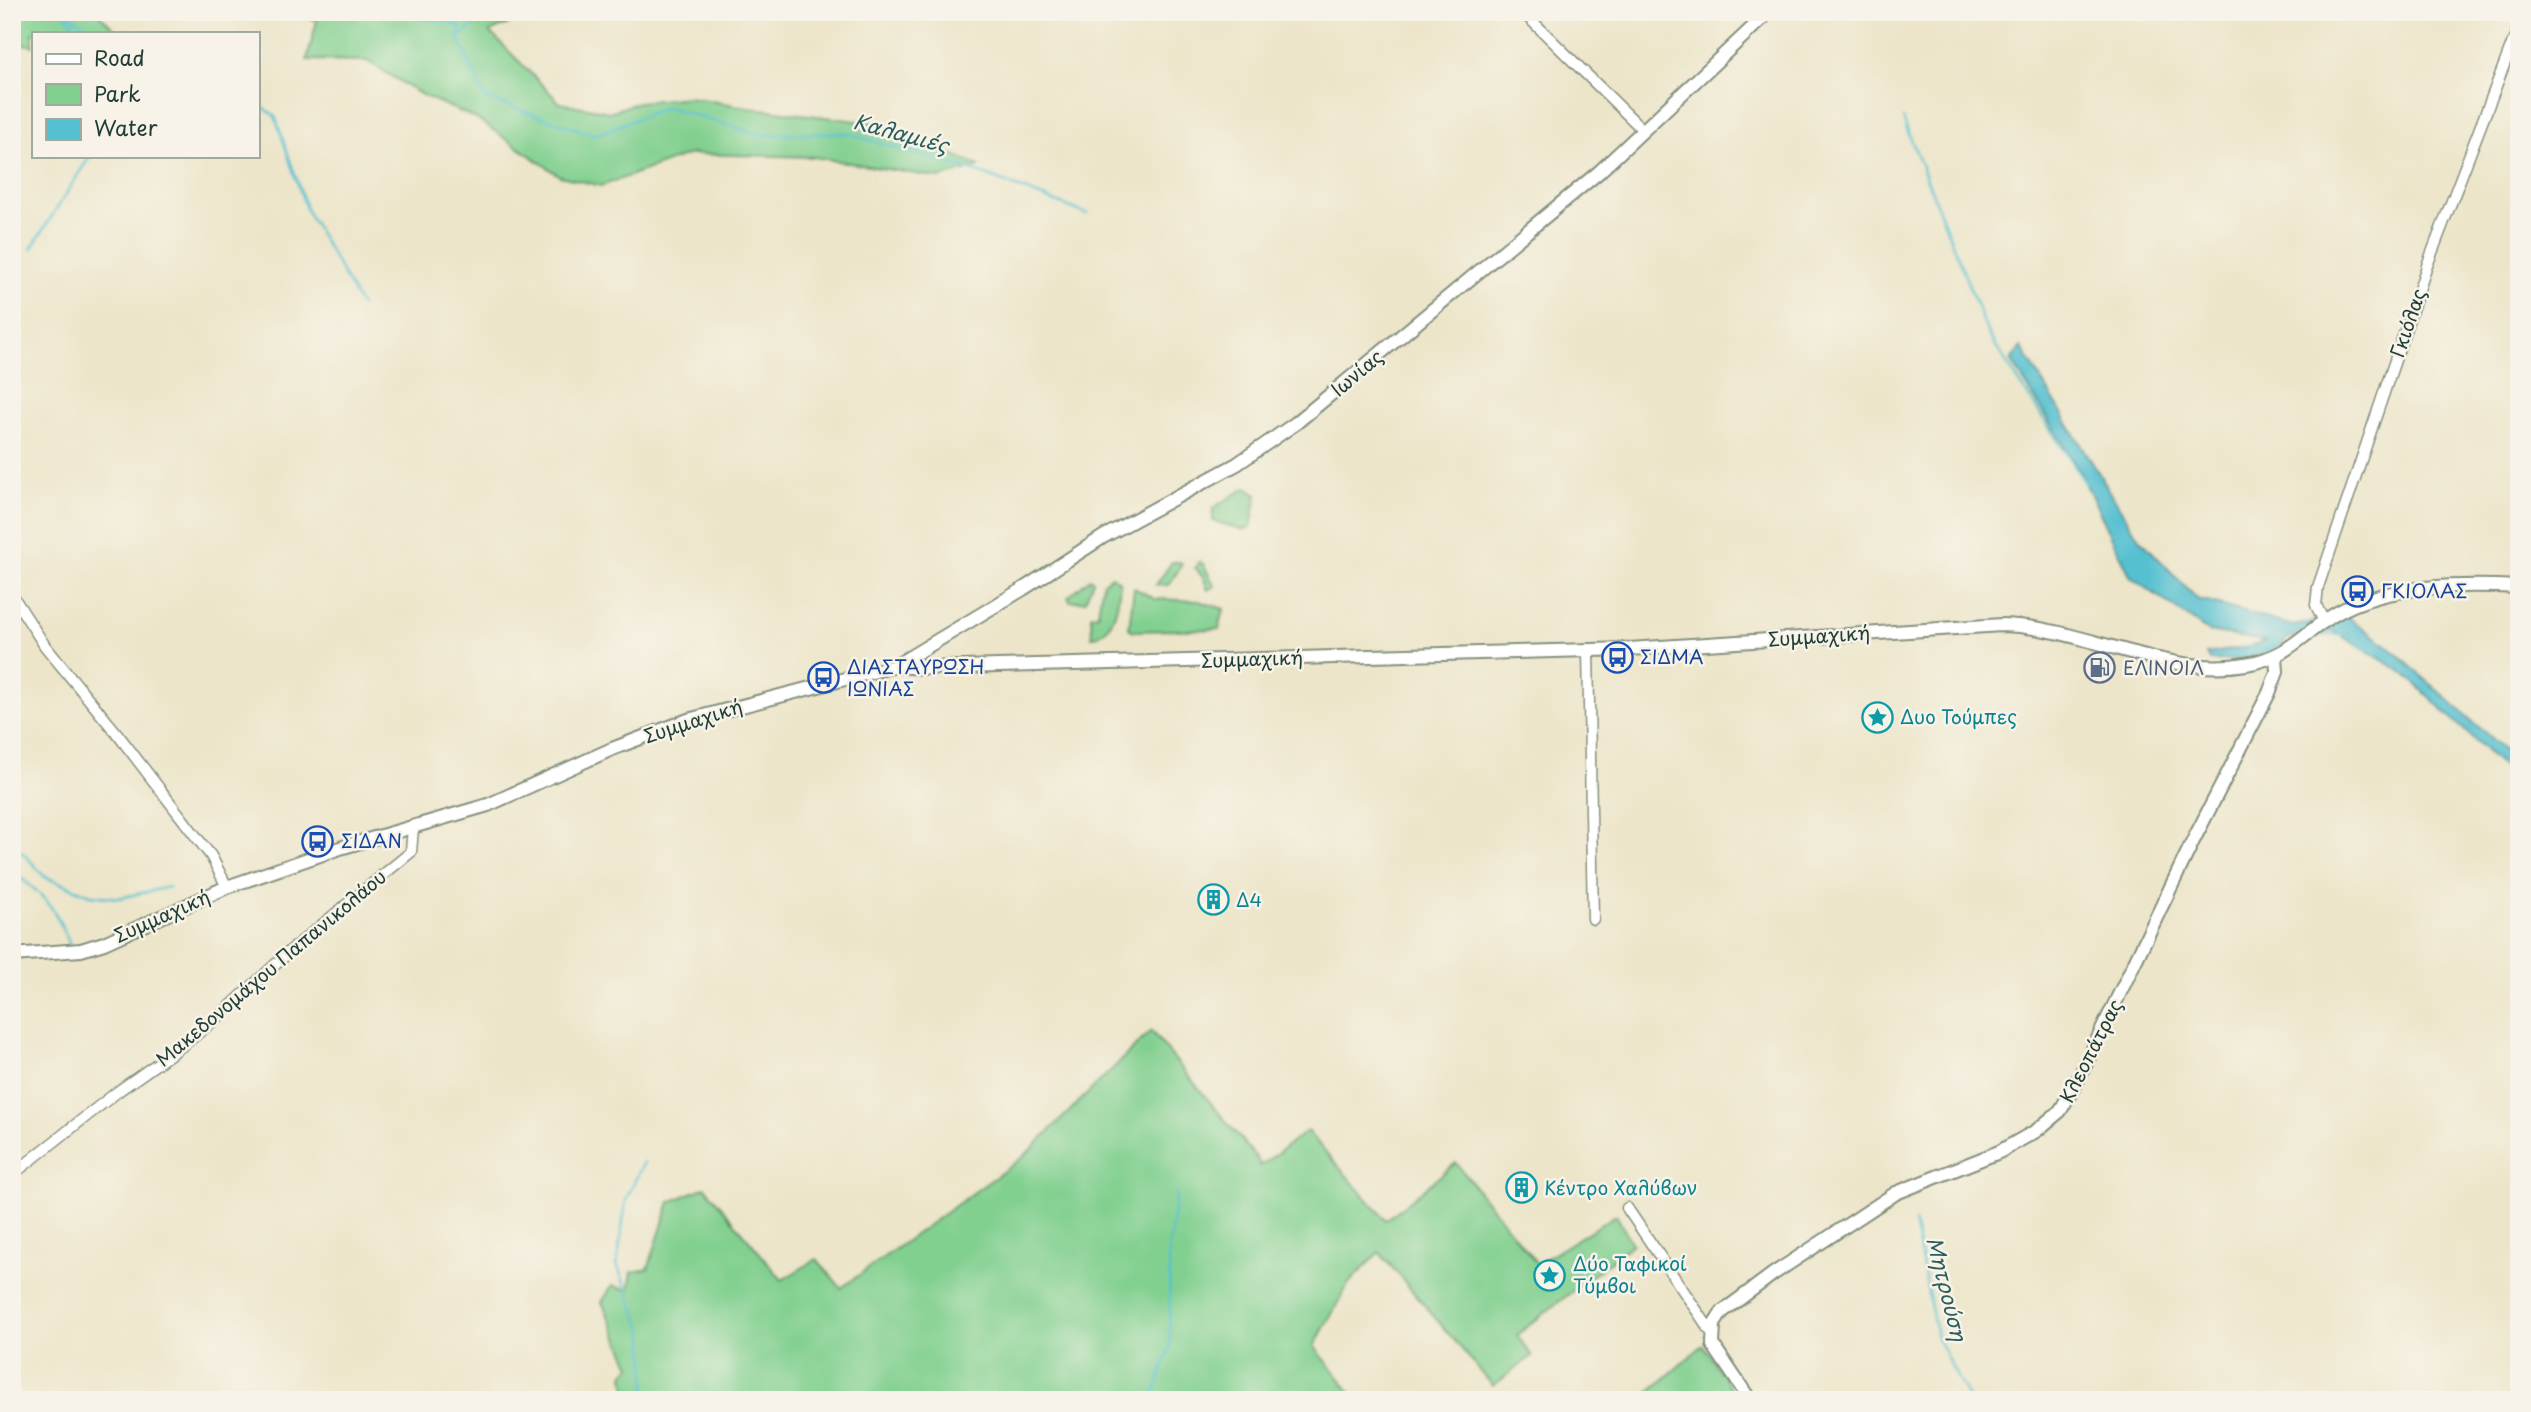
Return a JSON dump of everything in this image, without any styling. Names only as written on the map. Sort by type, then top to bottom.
[{"type":"street","points":[[1523,12],[1643,130]]},
{"type":"street","name":"Ιωνίας","points":[[895,666],[1103,537],[1237,464],[1296,424],[1599,172],[1769,12]]},
{"type":"street","name":"Γκιόλας","points":[[2324,622],[2316,605],[2318,587],[2428,263],[2519,26]]},
{"type":"street","name":"Συμμαχική","points":[[12,955],[81,950],[104,943],[227,887],[340,848],[503,800],[612,749],[688,720],[832,680],[895,666],[925,668],[1588,650],[2002,625],[2036,627],[2076,635],[2134,653],[2204,665],[2236,665],[2276,656],[2337,613],[2359,603],[2411,590],[2461,585],[2519,587]]},
{"type":"street","points":[[12,596],[45,646],[119,736],[211,856],[227,887]]},
{"type":"street","points":[[923,649],[922,660],[925,668]]},
{"type":"street","points":[[1588,650],[1593,919]]},
{"type":"street","name":"Κλεοπάτρας","points":[[1712,1333],[1720,1315],[1746,1292],[1885,1199],[1906,1187],[2014,1144],[2045,1125],[2060,1111],[2077,1082],[2194,839],[2269,693],[2277,672],[2276,656]]},
{"type":"street","name":"Μακεδονομάχου Παπανικολάου","points":[[12,1175],[222,1014],[290,951],[411,852],[412,828]]},
{"type":"street","points":[[1627,1208],[1712,1333],[1716,1352],[1750,1400]]},
{"type":"green space","points":[[12,12],[97,12],[117,32],[32,32],[32,46],[12,42]]},
{"type":"green space","points":[[278,12],[534,12],[490,32],[560,103],[610,112],[639,102],[689,97],[752,108],[881,124],[980,166],[940,178],[814,157],[690,154],[601,186],[560,176],[477,119],[422,95],[367,61],[307,60],[317,20]]},
{"type":"green space","points":[[1246,488],[1257,495],[1251,527],[1243,530],[1213,521],[1213,508]]},
{"type":"green space","points":[[1172,562],[1182,564],[1169,585],[1156,585]]},
{"type":"green space","points":[[1199,562],[1203,564],[1215,586],[1208,590],[1203,577],[1195,568]]},
{"type":"green space","points":[[1112,576],[1120,582],[1114,615],[1106,630],[1092,637],[1091,615],[1098,614],[1103,582]]},
{"type":"green space","points":[[1090,578],[1093,581],[1085,601],[1070,601],[1068,597]]},
{"type":"green space","points":[[1134,588],[1155,599],[1199,601],[1224,609],[1219,629],[1133,631],[1129,628]]},
{"type":"green space","points":[[1151,1031],[1258,1160],[1260,1166],[1307,1131],[1386,1220],[1456,1163],[1537,1264],[1616,1215],[1632,1244],[1517,1335],[1532,1356],[1493,1386],[1379,1252],[1349,1283],[1314,1346],[1357,1400],[627,1400],[624,1374],[631,1366],[602,1302],[612,1286],[629,1290],[632,1272],[648,1269],[670,1202],[705,1187],[782,1280],[817,1259],[841,1288],[1023,1157]]},
{"type":"green space","points":[[1703,1345],[1739,1400],[1640,1400]]},
{"type":"water","points":[[2021,347],[2138,537],[2197,599],[2293,626],[2345,615],[2388,646],[2519,763],[2519,782],[2404,673],[2333,631],[2288,638],[2273,651],[2252,658],[2210,660],[2206,654],[2253,646],[2265,641],[2209,632],[2131,577],[2079,470],[2011,360]]},
{"type":"waterway","points":[[65,12],[95,32]]},
{"type":"waterway","name":"Καλαμιές","points":[[393,12],[461,26],[458,37],[485,98],[595,135],[666,107],[761,135],[846,133],[975,171],[1087,214]]},
{"type":"waterway","name":"Καλαμιές","points":[[460,36],[490,12]]},
{"type":"waterway","points":[[65,15],[81,32]]},
{"type":"waterway","points":[[259,104],[275,116],[307,211],[361,306]]},
{"type":"waterway","points":[[1903,119],[1988,334],[2086,484]]},
{"type":"waterway","points":[[31,249],[89,158]]},
{"type":"waterway","points":[[2316,635],[2340,635]]},
{"type":"waterway","points":[[12,844],[45,877],[91,895],[119,898],[169,887]]},
{"type":"waterway","points":[[12,871],[48,903],[70,945]]},
{"type":"waterway","points":[[644,1162],[626,1199],[617,1265],[644,1333],[646,1400]]},
{"type":"waterway","points":[[1152,1400],[1170,1348],[1169,1248],[1176,1194]]},
{"type":"waterway","name":"Μητρούση","points":[[1914,1222],[1937,1338],[1969,1400]]},
{"type":"place","name":"ΓΚΙΟΛΑΣ","points":[[2358,591]]},
{"type":"place","name":"ΣΙΔΜΑ","points":[[1617,657]]},
{"type":"place","name":"ΕΛΙΝΟΙΛ","points":[[2100,668]]},
{"type":"place","name":"ΔΙΑΣΤΑΥΡΩΣΗ ΙΩΝΙΑΣ","points":[[824,678]]},
{"type":"place","name":"Δυο Τούμπες","points":[[1877,717]]},
{"type":"place","name":"ΣΙΔΑΝ","points":[[318,841]]},
{"type":"place","name":"Δ4","points":[[1213,900]]},
{"type":"place","name":"Κέντρο Χαλύβων","points":[[1521,1188]]},
{"type":"place","name":"Δύο Ταφικοί Τύμβοι","points":[[1550,1275]]}]
